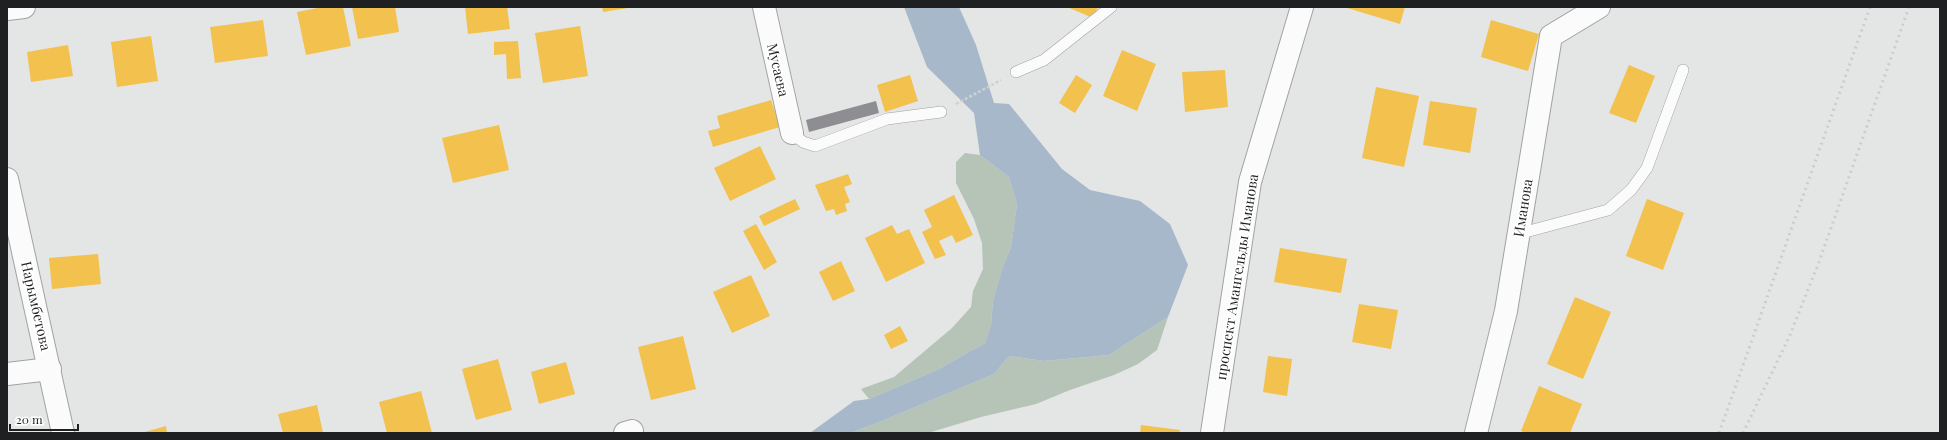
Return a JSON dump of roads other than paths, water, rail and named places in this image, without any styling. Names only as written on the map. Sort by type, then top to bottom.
[{"type":"street","points":[[7,9],[24,7]]},
{"type":"street","name":"Мусаева","points":[[764,7],[792,133]]},
{"type":"street","name":"проспект Амангельды Иманова","points":[[1212,433],[1250,182],[1302,7]]},
{"type":"street","name":"Иманова","points":[[1476,433],[1506,311],[1551,36],[1599,7]]},
{"type":"street","name":"Нарымбетова","points":[[7,179],[63,433]]},
{"type":"street","points":[[7,374],[50,370]]},
{"type":"lane","points":[[1016,72],[1044,60],[1112,7]]},
{"type":"lane","points":[[1518,234],[1608,210],[1631,190],[1647,168],[1683,70]]},
{"type":"lane","points":[[792,133],[803,142],[815,146],[887,119],[941,112]]},
{"type":"water","points":[[904,7],[959,7],[976,45],[994,103],[1009,104],[1062,169],[1090,190],[1140,201],[1170,224],[1188,265],[1168,317],[1109,355],[1044,361],[1009,356],[994,374],[882,421],[850,433],[810,433],[854,401],[869,399],[937,370],[985,343],[991,325],[993,301],[1002,269],[1011,247],[1017,204],[1009,177],[980,155],[974,113],[927,67]]},
{"type":"railway","points":[[1719,433],[1870,7]]},
{"type":"railway","points":[[1743,433],[1790,335],[1819,262],[1909,7]]}]
